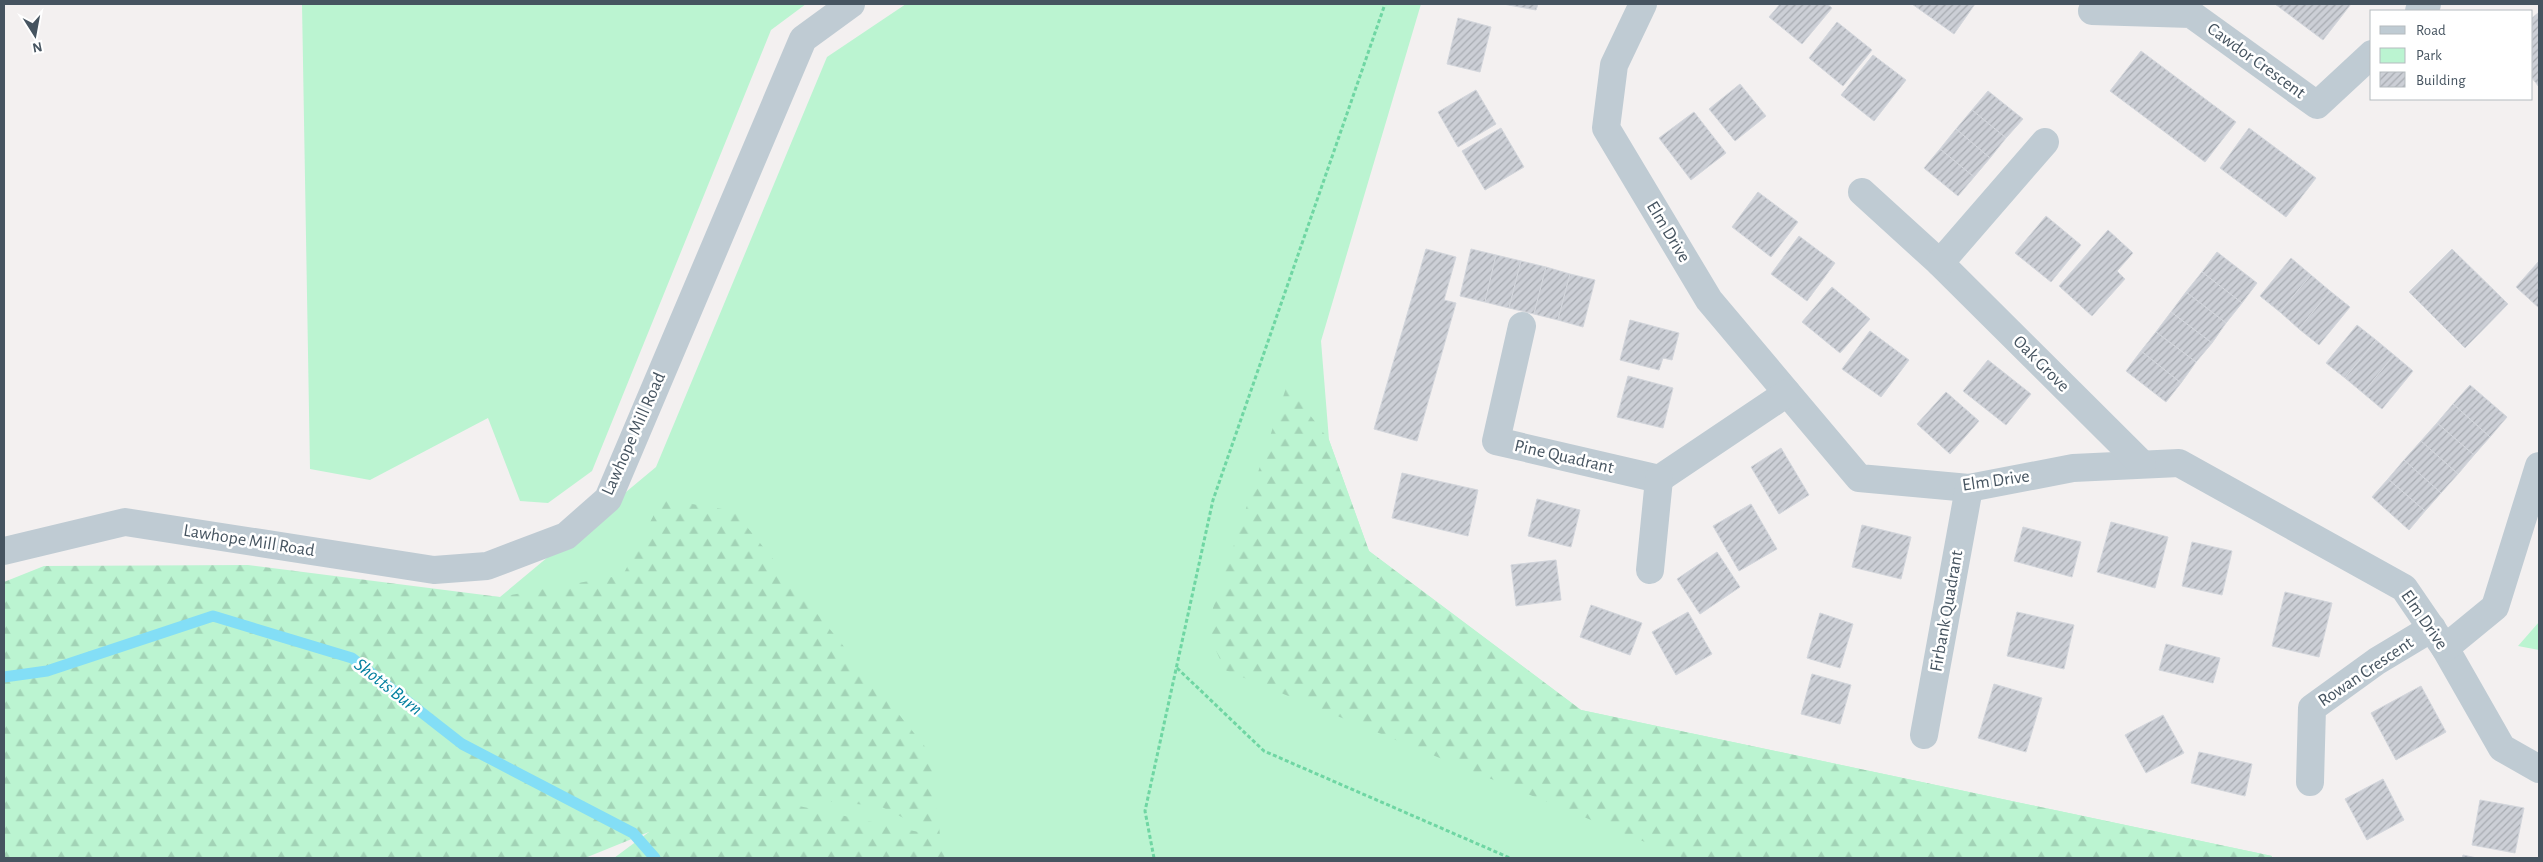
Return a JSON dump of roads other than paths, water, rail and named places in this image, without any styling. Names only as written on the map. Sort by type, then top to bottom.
[{"type":"street","name":"Lawhope Mill Road","points":[[4,551],[125,522],[434,570],[487,566],[566,536],[608,499],[803,39],[851,4]]},
{"type":"street","name":"Elm Drive","points":[[1643,4],[1614,65],[1606,128],[1709,300],[1859,478],[1969,488],[2073,468],[2179,463],[2404,588],[2438,638],[2502,748],[2539,769]]},
{"type":"street","name":"Cawdor Crescent","points":[[2092,11],[2191,14],[2316,105],[2370,56]]},
{"type":"street","points":[[1940,264],[2045,142]]},
{"type":"street","name":"Oak Grove","points":[[1862,192],[1940,264],[2142,464]]},
{"type":"street","name":"Pine Quadrant","points":[[1522,326],[1496,441],[1659,479]]},
{"type":"street","points":[[1650,570],[1659,479],[1787,393]]},
{"type":"street","points":[[2438,638],[2495,607],[2539,466]]},
{"type":"street","name":"Firbank Quadrant","points":[[1924,735],[1969,488]]},
{"type":"street","name":"Rowan Crescent","points":[[2310,782],[2312,708],[2377,661],[2438,638]]},
{"type":"waterway","name":"Shotts Burn","points":[[4,677],[47,671],[213,616],[352,658],[462,744],[633,833],[655,858]]}]
